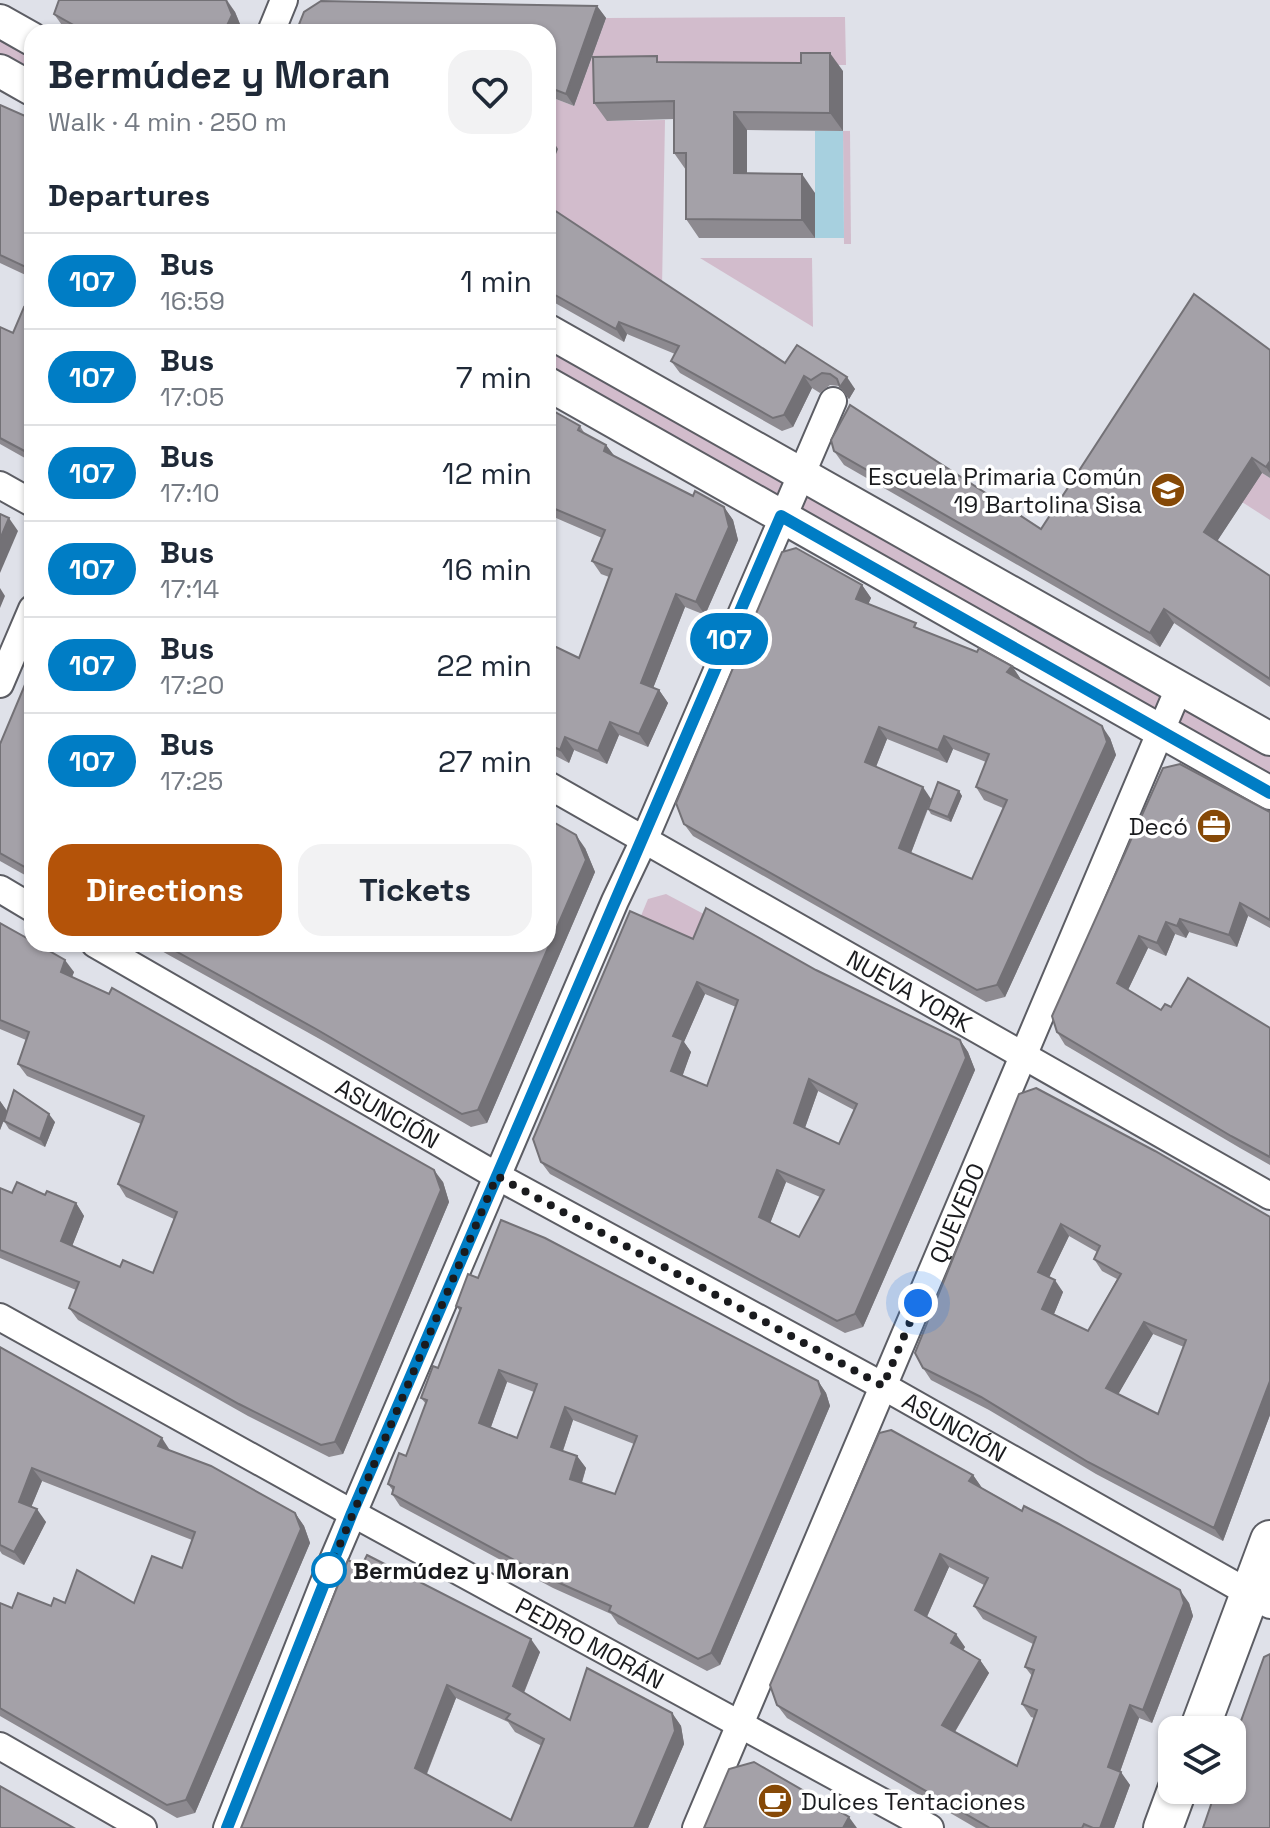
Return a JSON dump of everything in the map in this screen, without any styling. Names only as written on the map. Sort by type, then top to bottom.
[{"type":"main road","points":[[1206,1716],[1260,1599],[1270,1540]]},
{"type":"main road","points":[[1163,1828],[1172,1804]]},
{"type":"street","points":[[274,24],[284,0]]},
{"type":"street","points":[[0,21],[24,34]]},
{"type":"street","points":[[0,71],[24,84]]},
{"type":"street","points":[[556,336],[1270,739]]},
{"type":"street","points":[[556,389],[1270,793]]},
{"type":"street","points":[[227,1828],[352,1513],[833,401]]},
{"type":"street","points":[[0,485],[24,498]]},
{"type":"street","points":[[0,684],[24,628]]},
{"type":"street","name":"QUEVEDO","points":[[696,1828],[1179,688]]},
{"type":"street","name":"NUEVA YORK","points":[[556,789],[1270,1196]]},
{"type":"street","points":[[0,889],[24,903]]},
{"type":"street","name":"ASUNCIÓN","points":[[109,952],[497,1176],[883,1386],[1260,1599]]},
{"type":"street","name":"PEDRO MORÁN","points":[[0,1317],[930,1828]]},
{"type":"street","points":[[0,1746],[143,1828]]},
{"type":"shaded area","points":[[845,17],[846,65],[669,64],[607,121],[665,120],[662,288],[556,218],[556,99],[574,106],[606,18]]},
{"type":"shaded area","points":[[0,21],[24,34],[24,84],[0,71]]},
{"type":"shaded area","points":[[843,131],[850,131],[851,244],[844,244]]},
{"type":"shaded area","points":[[700,258],[812,258],[813,327]]},
{"type":"shaded area","points":[[556,336],[1270,739],[1270,793],[556,389]]},
{"type":"shaded area","points":[[1262,473],[1270,478],[1270,520],[1242,502]]},
{"type":"shaded area","points":[[666,894],[715,920],[702,951],[638,923],[648,899]]},
{"type":"water","points":[[815,131],[843,131],[844,238],[815,238]]},
{"type":"building","points":[[59,0],[226,0],[232,15],[228,24],[72,24],[54,14]]},
{"type":"building","points":[[321,1],[597,6],[566,94],[556,90],[556,24],[299,24],[304,12]]},
{"type":"building","points":[[801,53],[830,53],[830,113],[734,112],[734,173],[802,174],[802,220],[686,219],[686,153],[674,153],[674,101],[594,103],[593,57],[657,56],[657,62],[801,63]]},
{"type":"building","points":[[0,105],[24,116],[24,266],[0,255]]},
{"type":"building","points":[[556,211],[785,363],[797,345],[847,377],[840,387],[837,379],[830,374],[822,373],[811,380],[804,376],[784,415],[773,418],[671,361],[679,346],[619,322],[616,329],[556,295]]},
{"type":"building","name":"Escuela Primaria Común 19 Bartolina Sisa","points":[[1194,294],[1270,350],[1270,461],[1266,467],[1252,458],[1204,532],[1270,576],[1270,679],[1164,609],[1150,633],[834,451],[831,440],[850,405],[1041,529]]},
{"type":"building","points":[[24,307],[24,451],[0,438],[0,327],[13,333]]},
{"type":"building","points":[[556,412],[580,426],[578,430],[606,445],[604,451],[693,496],[695,491],[724,507],[729,527],[696,602],[676,594],[641,683],[659,690],[639,734],[610,722],[598,751],[565,737],[560,750],[556,748],[556,647],[579,658],[612,569],[592,561],[605,530],[556,509]]},
{"type":"building","points":[[0,514],[9,518],[0,539]]},
{"type":"building","points":[[796,548],[862,585],[856,599],[916,623],[914,627],[977,652],[979,648],[1012,666],[1007,672],[1102,726],[1107,742],[997,985],[977,990],[684,824],[676,803],[782,552]],"holes":[[[879,727],[938,750],[944,736],[989,754],[976,787],[1007,800],[972,879],[899,848],[923,787],[865,762]]]},
{"type":"building","points":[[24,687],[24,866],[0,853],[0,744]]},
{"type":"building","points":[[1180,764],[1270,812],[1270,920],[1240,903],[1229,935],[1180,919],[1177,926],[1166,922],[1157,943],[1139,936],[1117,983],[1161,1010],[1165,1004],[1171,1007],[1188,978],[1270,1028],[1270,1157],[1057,1032],[1052,1016],[1163,768]]},
{"type":"building","points":[[938,782],[959,791],[948,817],[928,809]]},
{"type":"building","points":[[556,824],[576,835],[586,860],[556,929]]},
{"type":"building","points":[[706,908],[816,970],[960,1040],[966,1058],[855,1314],[837,1321],[541,1162],[533,1139],[630,911],[693,939]],"holes":[[[697,982],[738,1000],[707,1086],[671,1071],[683,1040],[673,1036]],[[809,1079],[857,1104],[839,1144],[794,1123]],[[777,1170],[824,1190],[799,1237],[759,1217]]]},
{"type":"building","points":[[0,923],[24,936],[24,952],[51,952],[65,960],[61,972],[109,994],[112,988],[434,1170],[441,1190],[335,1442],[321,1445],[239,1404],[69,1308],[79,1282],[0,1250],[0,1188],[12,1193],[17,1182],[45,1195],[47,1191],[76,1203],[61,1241],[120,1267],[123,1260],[153,1273],[177,1212],[118,1184],[144,1116],[18,1064],[29,1032],[0,1020]]},
{"type":"building","points":[[177,952],[546,952],[478,1110],[462,1114]]},
{"type":"building","points":[[1036,1088],[1270,1217],[1270,1381],[1214,1528],[1088,1462],[981,1397],[923,1368],[915,1353],[1019,1094]],"holes":[[[1061,1224],[1100,1246],[1094,1259],[1121,1274],[1088,1331],[1042,1309],[1055,1280],[1038,1272]],[[1144,1322],[1186,1340],[1158,1414],[1106,1388]]]},
{"type":"building","points":[[14,1090],[49,1114],[40,1139],[4,1121]]},
{"type":"building","points":[[501,1220],[545,1238],[818,1381],[822,1394],[711,1653],[698,1659],[609,1611],[611,1606],[544,1576],[392,1494],[394,1487],[388,1484],[399,1453],[406,1456],[427,1400],[421,1398],[433,1366],[438,1368],[461,1308],[456,1306],[468,1274],[478,1278]],"holes":[[[499,1370],[537,1384],[517,1438],[479,1423]],[[565,1407],[637,1436],[615,1494],[570,1479],[577,1456],[551,1447]]]},
{"type":"building","points":[[0,1347],[162,1438],[158,1446],[211,1466],[295,1513],[301,1529],[186,1800],[167,1805],[0,1708],[0,1603],[12,1608],[18,1593],[51,1606],[54,1598],[65,1603],[77,1570],[134,1603],[152,1556],[182,1568],[195,1532],[32,1468],[19,1502],[37,1509],[14,1552],[0,1545]]},
{"type":"building","points":[[891,1430],[973,1475],[969,1481],[1022,1511],[1024,1506],[1180,1590],[1184,1603],[1143,1710],[1130,1705],[1108,1767],[1121,1772],[1100,1828],[1084,1824],[1082,1828],[990,1828],[777,1705],[770,1685],[879,1433]],"holes":[[[940,1554],[988,1578],[974,1606],[1036,1637],[1025,1667],[1034,1670],[1022,1704],[1037,1710],[1017,1766],[942,1725],[980,1660],[951,1643],[956,1634],[915,1610]]]},
{"type":"building","points":[[367,1555],[531,1639],[513,1686],[570,1720],[587,1668],[672,1713],[675,1731],[634,1828],[241,1828],[348,1560],[361,1567]],"holes":[[[447,1685],[510,1714],[506,1719],[544,1739],[511,1820],[415,1768]]]},
{"type":"building","points":[[1270,1654],[1270,1828],[1203,1828],[1211,1804],[1246,1804],[1246,1716],[1243,1716],[1264,1657]]},
{"type":"building","points":[[754,1762],[849,1817],[843,1828],[704,1828],[729,1769]]},
{"type":"building","points":[[0,1786],[74,1828],[0,1828]]},
{"type":"bus line","name":"107","points":[[227,1828],[352,1513],[781,516],[1270,793]]},
{"type":"place","name":"Escuela Primaria Común 19 Bartolina Sisa","points":[[1168,490]]},
{"type":"place","name":"Decó","points":[[1214,826]]},
{"type":"place","name":"Bermúdez y Moran","points":[[329,1570]]},
{"type":"place","name":"Dulces Tentaciones","points":[[775,1801]]},
{"type":"route","points":[[329,1570],[497,1176],[883,1386],[918,1303]]}]
